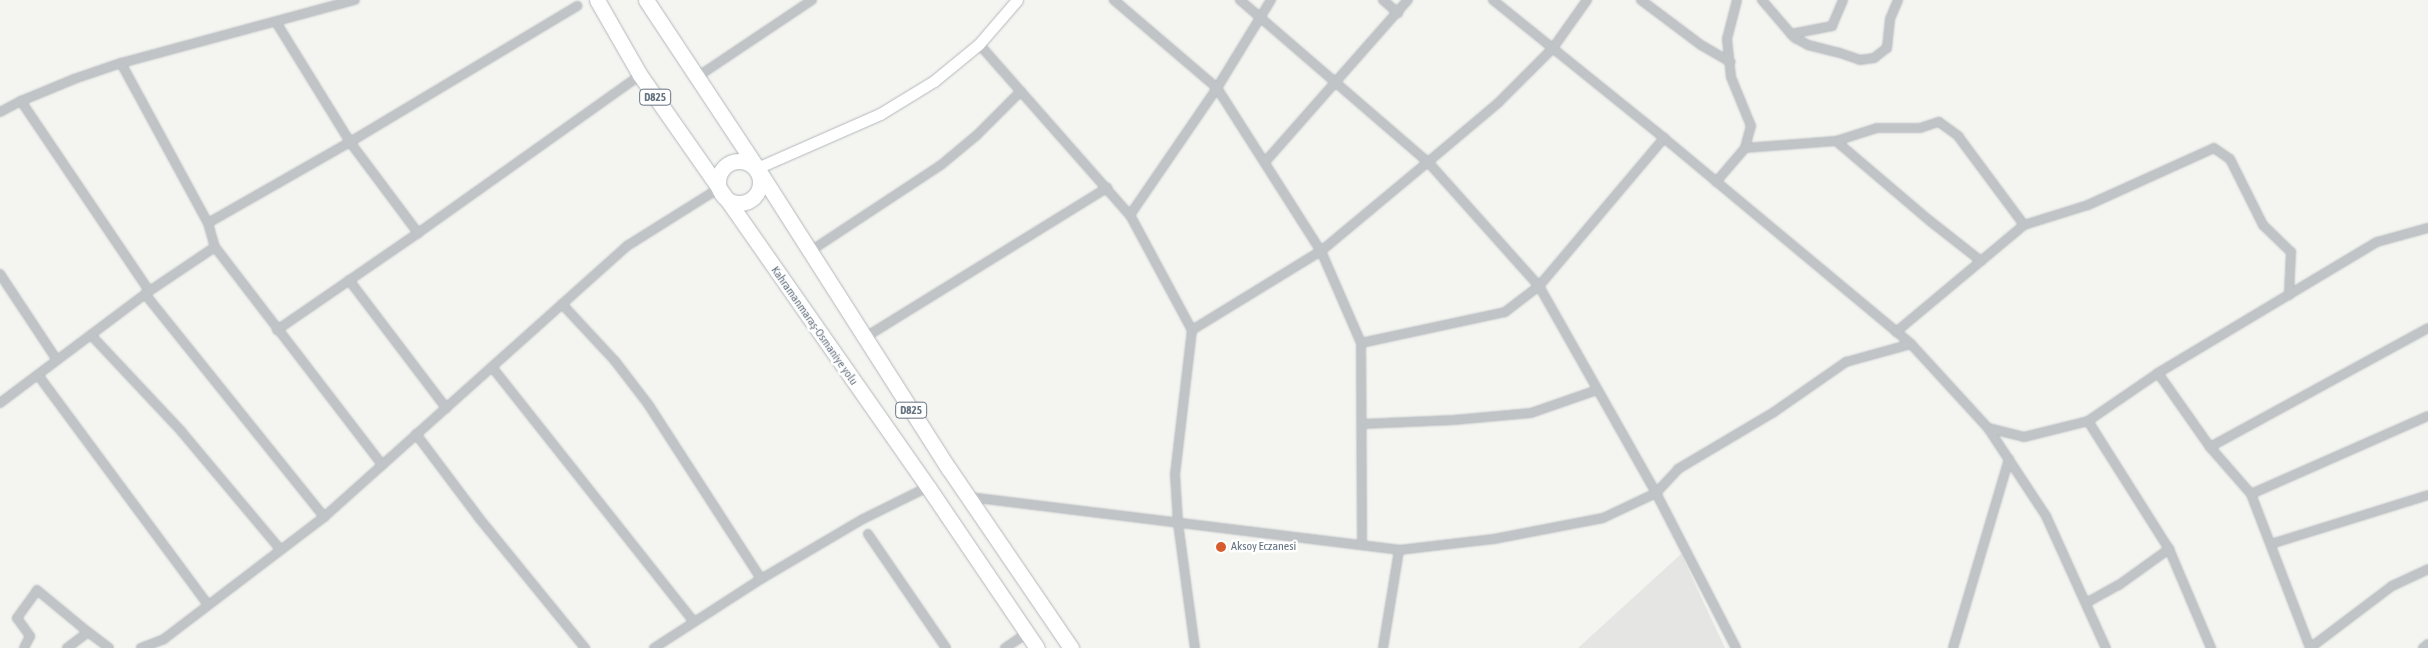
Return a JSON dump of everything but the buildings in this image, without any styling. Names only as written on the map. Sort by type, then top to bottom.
[{"type":"highway","name":"Kahramanmaraş-Osmaniye yolu","points":[[598,0],[640,74],[928,487],[1037,648]]},
{"type":"highway","name":"D825","points":[[646,0],[759,172],[864,338],[1071,648]]},
{"type":"highway","points":[[733,162],[746,162],[759,172],[759,190],[749,201],[735,203],[721,192],[718,183],[722,170],[727,165],[733,162]]},
{"type":"street","points":[[696,77],[782,18],[812,0]]},
{"type":"street","points":[[759,172],[880,114],[934,81],[979,44],[1017,0]]},
{"type":"street","points":[[1114,0],[1217,88],[1321,251],[1361,343],[1362,545]]},
{"type":"street","points":[[1240,0],[1428,162],[1540,286],[1656,493],[1736,648]]},
{"type":"street","points":[[1130,215],[1217,88],[1258,17],[1271,0]]},
{"type":"street","points":[[1383,0],[1398,13]]},
{"type":"street","points":[[1264,162],[1408,0]]},
{"type":"street","points":[[1493,0],[1664,138],[1911,344],[1988,428],[2046,516],[2106,648]]},
{"type":"street","points":[[1192,330],[1321,251],[1428,162],[1498,103],[1553,48],[1587,0]]},
{"type":"street","points":[[1642,0],[1701,45],[1730,62]]},
{"type":"street","points":[[1716,182],[1745,148],[1751,126],[1731,77],[1728,40],[1737,0]]},
{"type":"street","points":[[1762,0],[1792,34],[1808,45],[1860,60],[1874,58],[1887,48],[1890,19],[1898,0]]},
{"type":"street","points":[[1792,34],[1832,26],[1843,0]]},
{"type":"street","points":[[0,112],[21,101],[120,63],[349,1]]},
{"type":"street","points":[[208,223],[350,142],[577,6]]},
{"type":"street","points":[[276,22],[350,142],[418,233]]},
{"type":"street","points":[[979,44],[1130,215],[1192,330],[1175,474],[1178,523],[1195,648]]},
{"type":"street","points":[[120,63],[208,223],[215,247],[382,465]]},
{"type":"street","points":[[277,330],[418,233],[640,74]]},
{"type":"street","points":[[809,252],[941,165],[977,135],[1021,91]]},
{"type":"street","points":[[21,101],[147,293],[324,517]]},
{"type":"street","points":[[1745,148],[1836,141],[1877,128],[1920,128],[1939,122],[1958,136],[2024,224]]},
{"type":"street","points":[[1361,343],[1506,312],[1540,286],[1664,138]]},
{"type":"street","points":[[1836,141],[1930,221],[1981,261]]},
{"type":"street","points":[[1896,332],[2024,224],[2088,205],[2214,148],[2230,159],[2263,225],[2292,252],[2288,295]]},
{"type":"street","points":[[864,338],[1107,188]]},
{"type":"street","points":[[145,647],[164,639],[324,517],[627,246],[721,192]]},
{"type":"street","points":[[1988,428],[2024,437],[2088,421],[2158,373],[2378,242],[2428,228]]},
{"type":"street","points":[[0,403],[147,293],[215,247]]},
{"type":"street","points":[[0,274],[57,360]]},
{"type":"street","points":[[349,280],[446,408]]},
{"type":"street","points":[[562,304],[615,361],[648,404],[761,579]]},
{"type":"street","points":[[2210,447],[2428,328]]},
{"type":"street","points":[[91,335],[181,431],[281,550]]},
{"type":"street","points":[[970,497],[1399,550],[1494,539],[1603,518],[1656,493],[1678,470],[1774,412],[1846,362],[1911,344]]},
{"type":"street","points":[[492,367],[694,622]]},
{"type":"street","points":[[2158,373],[2210,447],[2252,494],[2310,648],[2392,586],[2428,569]]},
{"type":"street","points":[[38,375],[208,605]]},
{"type":"street","points":[[1362,424],[1454,420],[1531,413],[1597,390]]},
{"type":"street","points":[[2252,494],[2428,416]]},
{"type":"street","points":[[2088,421],[2169,549],[2212,648]]},
{"type":"street","points":[[416,434],[479,518],[584,648]]},
{"type":"street","points":[[1953,648],[2009,459]]},
{"type":"street","points":[[654,648],[761,579],[863,519],[928,487]]},
{"type":"street","points":[[2271,544],[2428,495]]},
{"type":"street","points":[[868,534],[946,648]]},
{"type":"street","points":[[2086,603],[2120,585],[2169,549]]},
{"type":"street","points":[[1383,648],[1399,550]]},
{"type":"street","points":[[24,648],[30,636],[17,618],[37,590],[109,648]]},
{"type":"street","points":[[67,648],[88,632]]},
{"type":"street","points":[[1005,648],[1027,633]]},
{"type":"street","points":[[2423,648],[2428,644]]},
{"type":"shaded area","points":[[1681,554],[1725,648],[1578,648]]},
{"type":"place","name":"Aksoy Eczanesi","points":[[1221,547]]}]
